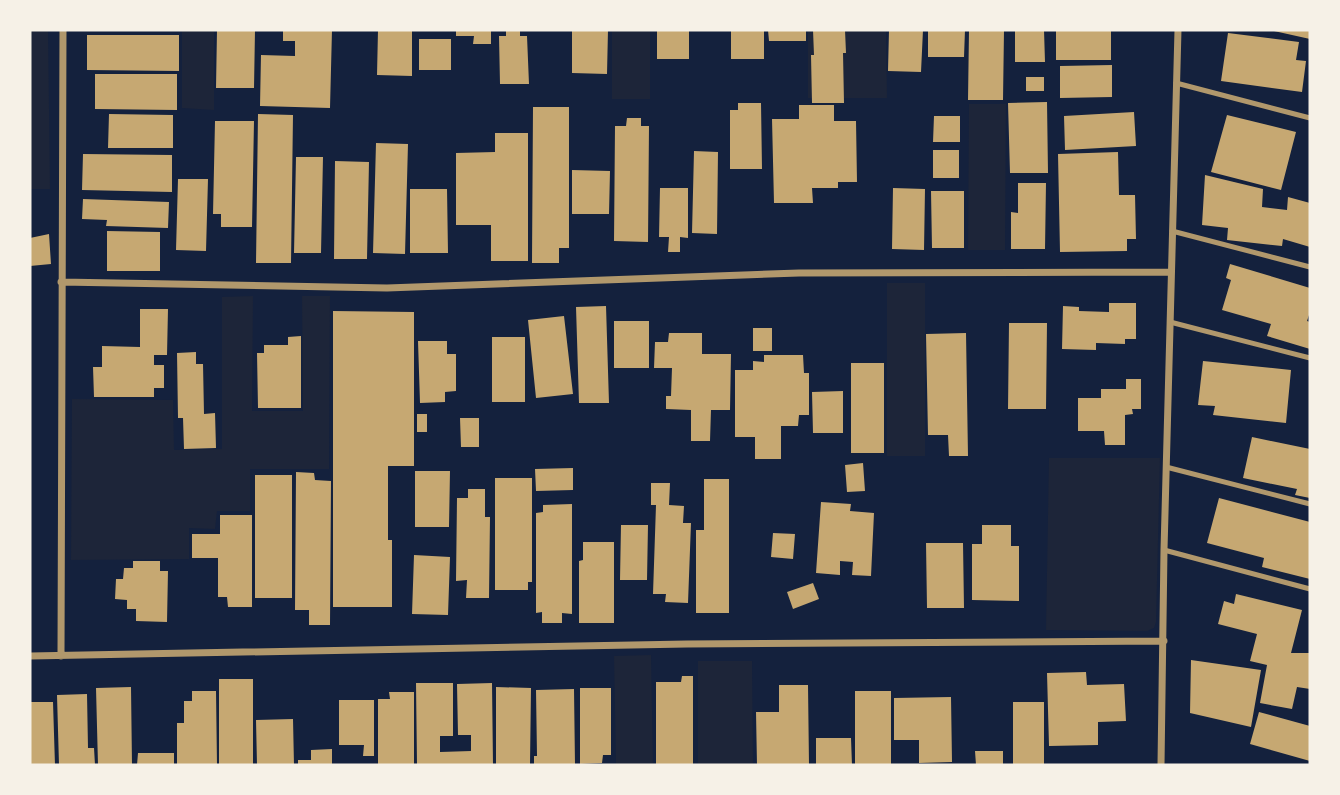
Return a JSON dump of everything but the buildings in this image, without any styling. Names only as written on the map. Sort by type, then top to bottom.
[{"type":"street","points":[[61,656],[63,30]]},
{"type":"street","points":[[1161,765],[1178,30]]},
{"type":"street","points":[[61,282],[387,288],[799,273],[1171,272]]},
{"type":"street","points":[[30,656],[687,644],[1164,641]]},
{"type":"lane","points":[[1176,83],[1310,118]]},
{"type":"lane","points":[[1172,231],[1310,267]]},
{"type":"lane","points":[[1170,322],[1310,358]]},
{"type":"lane","points":[[1166,467],[1310,503]]},
{"type":"lane","points":[[1164,550],[1310,589]]},
{"type":"shaded area","points":[[30,30],[48,30],[50,189],[30,189]]},
{"type":"shaded area","points":[[182,30],[214,30],[214,110],[182,108]]},
{"type":"shaded area","points":[[612,30],[650,30],[650,99],[612,99]]},
{"type":"shaded area","points":[[808,30],[886,30],[887,98],[808,98]]},
{"type":"shaded area","points":[[969,104],[1006,104],[1005,250],[968,250]]},
{"type":"shaded area","points":[[887,283],[925,283],[925,456],[887,456]]},
{"type":"shaded area","points":[[253,296],[252,411],[303,411],[302,296],[330,296],[329,469],[250,469],[250,511],[217,511],[215,529],[189,528],[189,559],[71,560],[72,399],[173,400],[174,450],[222,449],[222,297]]},
{"type":"shaded area","points":[[1049,458],[1160,458],[1154,628],[1147,631],[1046,630]]},
{"type":"shaded area","points":[[651,655],[653,765],[616,765],[614,656]]},
{"type":"shaded area","points":[[698,661],[752,661],[753,765],[698,765]]}]
